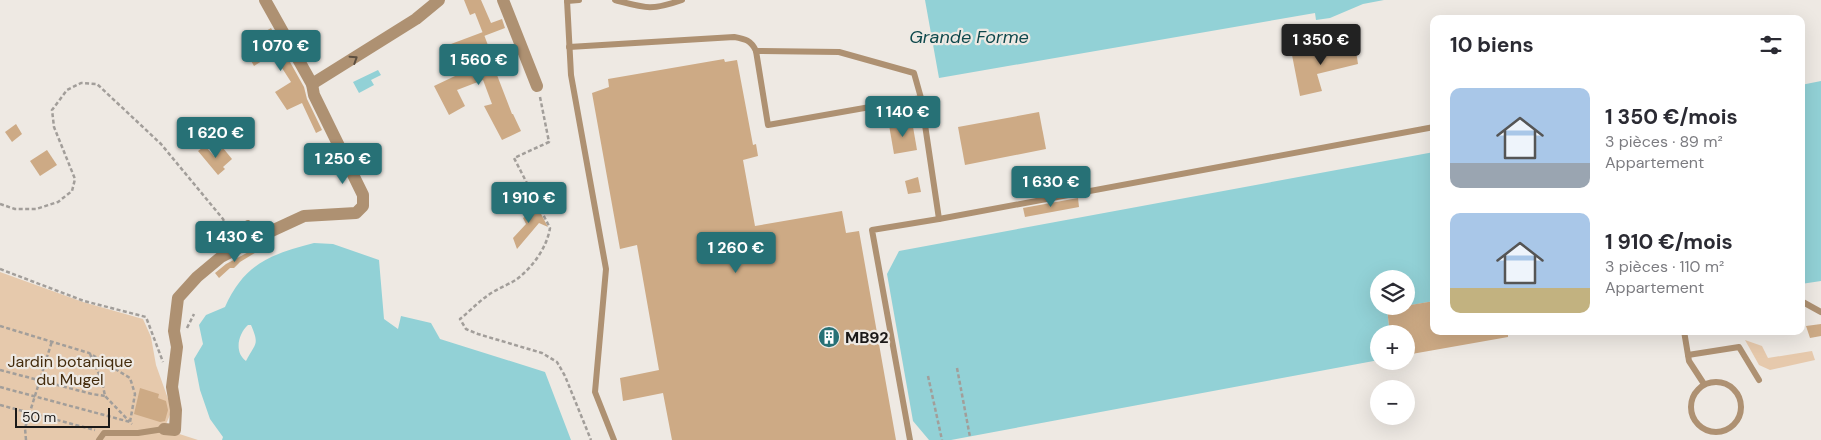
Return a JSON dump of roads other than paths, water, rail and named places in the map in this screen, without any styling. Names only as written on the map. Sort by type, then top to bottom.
[{"type":"street","points":[[164,429],[175,430],[176,410],[172,387],[178,347],[174,331],[178,298],[197,277],[221,257],[256,238],[304,216],[356,213],[363,206],[363,195],[314,95],[312,84],[265,0]]},
{"type":"street","points":[[312,84],[416,19],[439,0]]},
{"type":"street","points":[[503,0],[537,86]]},
{"type":"lane","points":[[579,0],[567,1],[571,75],[606,270],[595,392],[614,440]]},
{"type":"lane","points":[[616,0],[648,8],[682,0]]},
{"type":"lane","points":[[569,47],[734,37],[747,40],[753,44],[756,52],[768,125],[922,98]]},
{"type":"lane","points":[[756,52],[839,52],[914,73],[922,98],[939,219]]},
{"type":"lane","points":[[910,440],[872,230],[1430,128]]},
{"type":"lane","points":[[256,238],[262,249]]},
{"type":"lane","points":[[1805,303],[1821,312]]},
{"type":"lane","points":[[1685,335],[1689,361],[1704,384]]},
{"type":"lane","points":[[1688,355],[1739,347],[1759,380]]},
{"type":"lane","points":[[1712,381],[1721,381],[1736,390],[1740,398],[1740,415],[1736,422],[1721,432],[1705,430],[1698,425],[1690,411],[1693,395],[1704,384],[1712,381]]},
{"type":"lane","points":[[99,440],[104,433],[138,433],[164,429]]},
{"type":"lane","points":[[1713,432],[1713,440]]},
{"type":"water","name":"Grande Forme","points":[[925,0],[1384,0],[1363,4],[1330,18],[1316,20],[1315,13],[939,78]]},
{"type":"water","points":[[378,70],[381,75],[371,80],[374,85],[359,93],[353,82]]},
{"type":"water","points":[[1821,81],[1821,281],[1805,283],[1805,84]]},
{"type":"water","points":[[1430,153],[1430,302],[1415,304],[1415,270],[1370,270],[1370,315],[1388,315],[1389,325],[1370,325],[1370,362],[951,440],[929,440],[913,421],[887,274],[899,251]]},
{"type":"water","points":[[314,243],[333,244],[379,260],[384,319],[398,329],[401,316],[431,323],[440,339],[545,372],[571,440],[222,440],[223,437],[210,419],[200,390],[194,359],[203,344],[199,325],[206,315],[225,307],[241,280],[260,263],[285,252]],"holes":[[[248,325],[251,325],[256,341],[246,361],[240,353],[239,343],[242,333]]]},
{"type":"place","name":"MB92","points":[[829,337]]},
{"type":"park label","name":"Jardin botanique du Mugel","points":[[70,370]]}]
